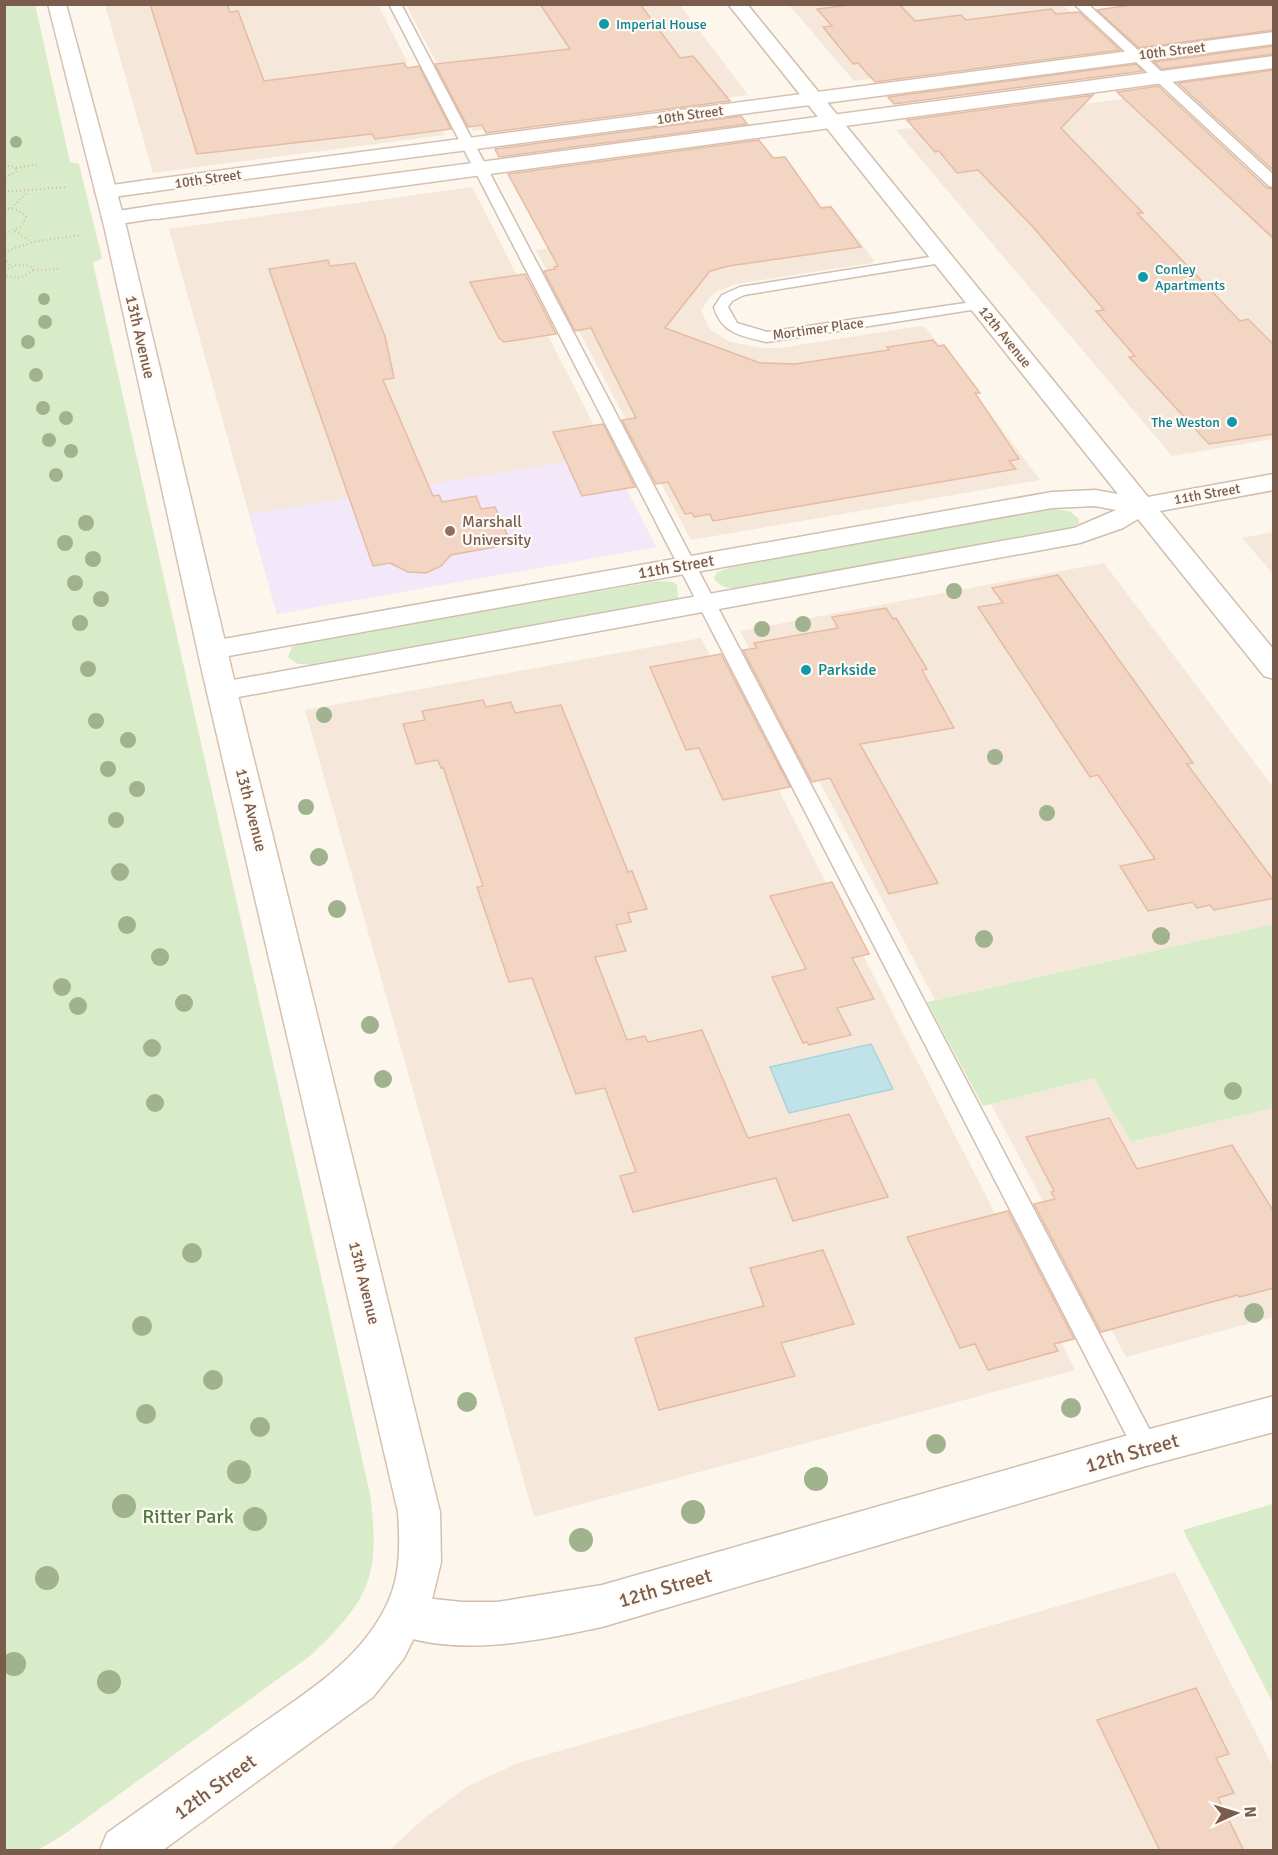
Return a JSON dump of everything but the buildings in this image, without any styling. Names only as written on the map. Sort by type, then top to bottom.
[{"type":"street","name":"13th Avenue","points":[[57,4],[110,205],[212,650],[419,1512],[422,1557],[406,1617]]},
{"type":"street","name":"12th Avenue","points":[[737,4],[1274,670]]},
{"type":"street","name":"10th Street","points":[[110,205],[148,186],[1274,38]]},
{"type":"street","name":"10th Street","points":[[110,205],[157,212],[1274,63]]},
{"type":"street","name":"11th Street","points":[[212,650],[1052,501],[1095,498],[1141,506],[1274,482]]},
{"type":"street","name":"11th Street","points":[[222,691],[1080,535],[1114,522],[1141,506]]},
{"type":"street","name":"12th Street","points":[[124,1851],[357,1682],[387,1648],[406,1617],[462,1623],[494,1623],[540,1619],[602,1606],[1146,1448],[1274,1414]]},
{"type":"lane","points":[[395,4],[1146,1448]]},
{"type":"lane","points":[[1080,4],[1274,183]]},
{"type":"lane","name":"Mortimer Place","points":[[942,259],[740,291],[727,298],[721,307],[723,318],[733,328],[767,336],[979,305]]},
{"type":"path","points":[[4,165],[16,168],[39,164]]},
{"type":"path","points":[[4,178],[13,175],[16,168]]},
{"type":"path","points":[[4,192],[48,190]]},
{"type":"path","points":[[10,208],[27,192]]},
{"type":"path","points":[[4,208],[18,210],[26,217],[26,222],[15,231],[4,234]]},
{"type":"path","points":[[15,231],[33,242]]},
{"type":"path","points":[[4,252],[33,242],[58,238]]},
{"type":"path","points":[[4,258],[11,266]]},
{"type":"path","points":[[4,270],[11,266],[26,265],[33,270],[60,269]]},
{"type":"path","points":[[4,276],[20,278],[29,275],[33,270]]},
{"type":"shaded area","points":[[105,5],[378,5],[408,63],[341,72],[411,69],[445,135],[153,173]]},
{"type":"shaded area","points":[[406,5],[680,5],[748,95],[473,131]]},
{"type":"shaded area","points":[[789,5],[1063,5],[1109,48],[854,81]]},
{"type":"shaded area","points":[[1158,94],[1273,201],[1273,439],[1172,456],[896,130]]},
{"type":"shaded area","points":[[472,187],[656,547],[277,614],[169,229]]},
{"type":"shaded area","points":[[831,205],[874,260],[872,263],[736,284],[718,291],[710,297],[701,311],[710,329],[730,342],[762,348],[780,348],[920,326],[926,328],[976,394],[640,446],[536,250],[594,242],[593,239]]},
{"type":"shaded area","points":[[983,404],[1040,480],[691,540],[648,459]]},
{"type":"shaded area","name":"Marshall University","points":[[608,455],[656,547],[277,614],[249,514]]},
{"type":"shaded area","points":[[1274,532],[1273,574],[1242,538]]},
{"type":"shaded area","points":[[1104,563],[1273,787],[1273,924],[935,1000],[740,631]]},
{"type":"shaded area","points":[[701,638],[1075,1370],[534,1517],[305,710]]},
{"type":"shaded area","points":[[1094,1078],[1132,1142],[1273,1108],[1273,1317],[1126,1357],[991,1104]]},
{"type":"shaded area","points":[[1175,1572],[1273,1767],[1273,1850],[390,1850],[423,1819],[468,1786],[518,1763]]},
{"type":"green space","name":"Ritter Park","points":[[35,4],[70,162],[79,164],[102,258],[93,263],[370,1494],[374,1546],[366,1585],[358,1602],[346,1619],[310,1656],[63,1835],[38,1850],[5,1850],[4,5]]},
{"type":"green space","points":[[1053,509],[1070,511],[1079,519],[1079,523],[1070,529],[747,588],[724,587],[714,578],[717,572],[732,567]]},
{"type":"green space","points":[[658,581],[673,582],[677,585],[678,598],[319,665],[298,664],[288,657],[292,647],[309,641]]},
{"type":"green space","points":[[1273,924],[1273,1108],[1131,1142],[1094,1078],[983,1106],[927,1002]]},
{"type":"green space","points":[[1274,1504],[1273,1703],[1183,1530]]},
{"type":"water","points":[[871,1044],[893,1089],[789,1113],[770,1067]]},
{"type":"place","name":"Imperial House","points":[[604,24]]},
{"type":"place","name":"Conley Apartments","points":[[1143,277]]},
{"type":"place","name":"The Weston","points":[[1232,422]]},
{"type":"place","name":"Marshall University","points":[[450,531]]},
{"type":"place","name":"Parkside","points":[[806,670]]}]
